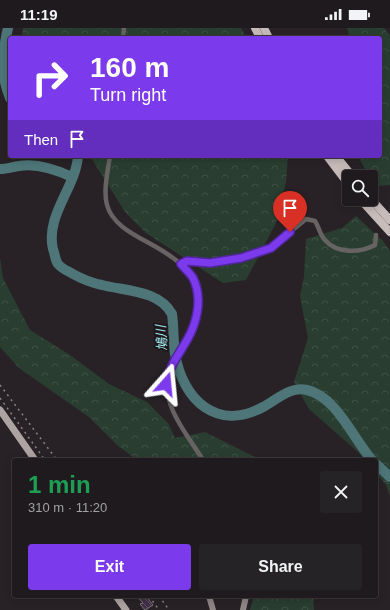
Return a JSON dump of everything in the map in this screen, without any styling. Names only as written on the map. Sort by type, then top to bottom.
[{"type":"highway","points":[[329,158],[342,176]]},
{"type":"highway","points":[[338,158],[347,170]]},
{"type":"highway","points":[[366,206],[390,232]]},
{"type":"highway","points":[[377,206],[390,220]]},
{"type":"main road","points":[[0,410],[34,458]]},
{"type":"main road","points":[[117,598],[126,610]]},
{"type":"street","points":[[110,158],[106,199],[109,211],[122,225],[181,264],[193,278],[198,296],[196,320],[167,375],[168,397],[174,415],[202,458]]},
{"type":"street","points":[[181,264],[187,261],[210,263],[241,258],[271,248],[306,219],[315,221],[325,241],[341,250],[354,251],[369,248],[375,245],[376,235]]},
{"type":"street","points":[[210,598],[213,610]]},
{"type":"street","points":[[243,610],[246,598]]},
{"type":"green space","points":[[23,28],[241,28],[245,36],[22,36]]},
{"type":"green space","points":[[347,28],[384,28],[390,36],[390,185],[378,186],[378,170],[366,170],[359,158],[382,158],[382,36],[349,36]]},
{"type":"green space","points":[[91,158],[288,158],[286,182],[276,223],[246,280],[223,283],[146,233],[125,212]]},
{"type":"green space","points":[[356,216],[383,241],[390,251],[390,496],[386,485],[378,475],[378,458],[363,458],[309,409],[294,382],[308,338],[300,296],[304,277],[306,239],[342,228]]},
{"type":"green space","points":[[0,258],[3,278],[30,330],[70,355],[109,384],[147,402],[168,423],[175,438],[205,432],[257,458],[134,458],[117,445],[89,417],[19,368],[0,347]]},
{"type":"green space","points":[[253,598],[313,598],[314,610],[250,610]]},
{"type":"building","points":[[139,598],[148,598],[153,605],[145,610],[140,604],[143,603]]},
{"type":"waterway","name":"鳩川","points":[[8,28],[3,55],[3,72],[8,92]]},
{"type":"waterway","name":"鳩川","points":[[78,158],[72,179],[53,225],[53,249],[58,264],[63,269],[87,281],[141,293],[159,300],[166,306],[172,314],[175,354],[179,371],[194,398],[205,407],[217,413],[231,416],[246,414],[263,407],[284,394],[294,390],[307,390],[317,394],[336,410],[370,458]]},
{"type":"waterway","points":[[0,169],[32,165],[60,172],[72,177]]},
{"type":"waterway","name":"鳩川","points":[[378,466],[390,477]]},
{"type":"railway","points":[[0,385],[55,458]]},
{"type":"railway","points":[[0,398],[44,458]]},
{"type":"railway","points":[[150,598],[159,610]]},
{"type":"railway","points":[[160,598],[169,610]]},
{"type":"route","points":[[166,384],[167,375],[196,320],[198,296],[193,278],[181,264],[187,261],[210,263],[241,258],[271,248],[290,232]]}]
